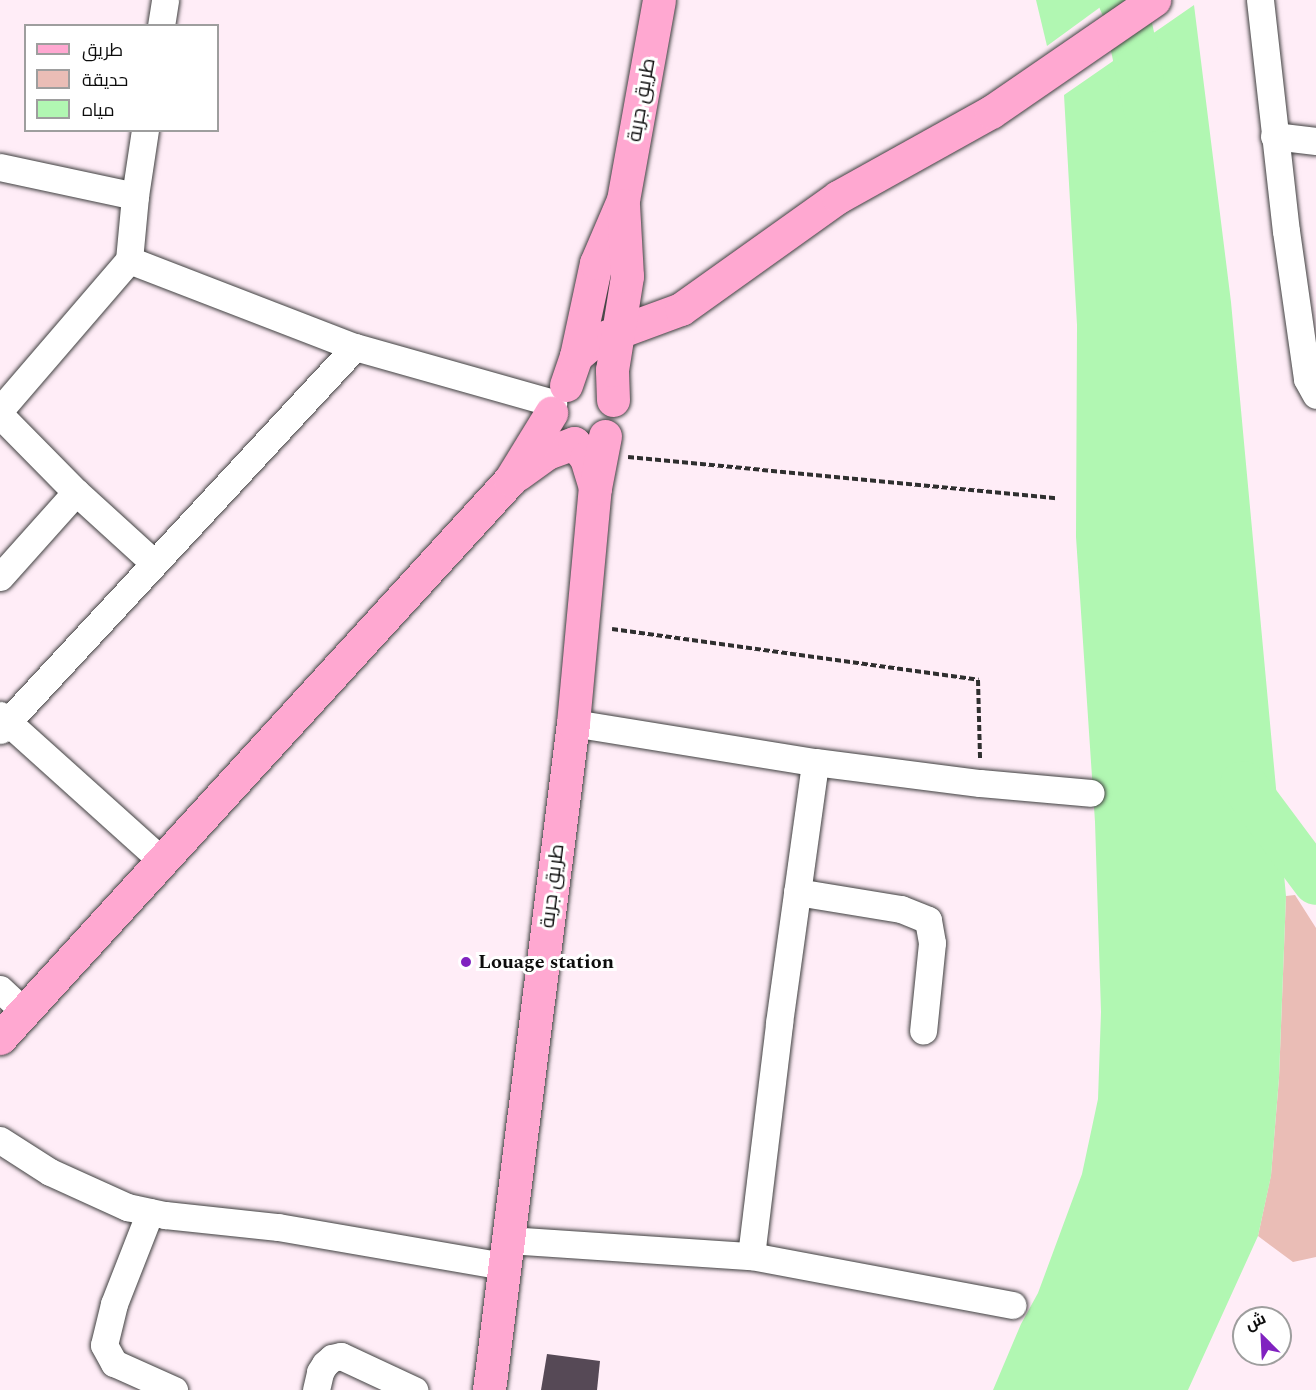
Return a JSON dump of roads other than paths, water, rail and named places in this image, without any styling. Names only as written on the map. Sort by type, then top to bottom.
[{"type":"main road","name":"طريق جربة","points":[[561,389],[593,274],[623,200],[659,0]]},
{"type":"main road","points":[[510,480],[561,389],[594,341],[681,309],[838,197],[991,112],[1154,0]]},
{"type":"main road","name":"طريق جربة","points":[[613,400],[612,370],[627,276],[623,200]]},
{"type":"main road","points":[[0,1038],[510,480],[547,453],[593,444],[615,419],[613,400],[602,386],[594,382],[575,381],[561,389]]},
{"type":"main road","points":[[561,389],[558,432],[593,444]]},
{"type":"main road","name":"طريق جربة","points":[[489,1390],[584,625],[595,488],[586,458],[593,444]]},
{"type":"street","points":[[161,24],[165,0]]},
{"type":"street","points":[[1260,0],[1274,136],[1307,379],[1316,395]]},
{"type":"street","points":[[0,410],[129,260],[135,196],[145,132]]},
{"type":"street","points":[[1274,136],[1316,141]]},
{"type":"street","points":[[0,167],[135,196]]},
{"type":"street","points":[[129,260],[355,347],[561,389]]},
{"type":"street","points":[[162,861],[3,722],[355,347]]},
{"type":"street","points":[[0,415],[76,492],[154,563]]},
{"type":"street","points":[[0,577],[76,492]]},
{"type":"street","points":[[573,723],[815,762],[980,783],[1091,793]]},
{"type":"street","points":[[751,1256],[815,762]]},
{"type":"street","points":[[797,892],[901,909],[928,920],[933,943],[923,1031]]},
{"type":"street","points":[[0,989],[24,1011]]},
{"type":"street","points":[[0,1140],[50,1172],[94,1194],[127,1207],[150,1212],[506,1253],[751,1256],[1012,1305]]},
{"type":"street","points":[[150,1212],[114,1304],[104,1345],[114,1363],[174,1390]]},
{"type":"street","points":[[316,1390],[320,1372],[325,1364],[332,1358],[341,1356],[414,1390]]},
{"type":"water","points":[[1036,0],[1110,0],[1047,46]]},
{"type":"water","points":[[1194,5],[1231,302],[1286,896],[1279,1078],[1271,1176],[1258,1236],[1188,1390],[993,1390],[1021,1324],[1038,1293],[1082,1174],[1098,1099],[1101,1012],[1095,822],[1076,537],[1077,325],[1064,95]]},
{"type":"waterway","points":[[1121,0],[1126,11],[1147,110]]},
{"type":"waterway","points":[[1243,784],[1316,882]]},
{"type":"place","name":"Louage station","points":[[466,962]]}]
